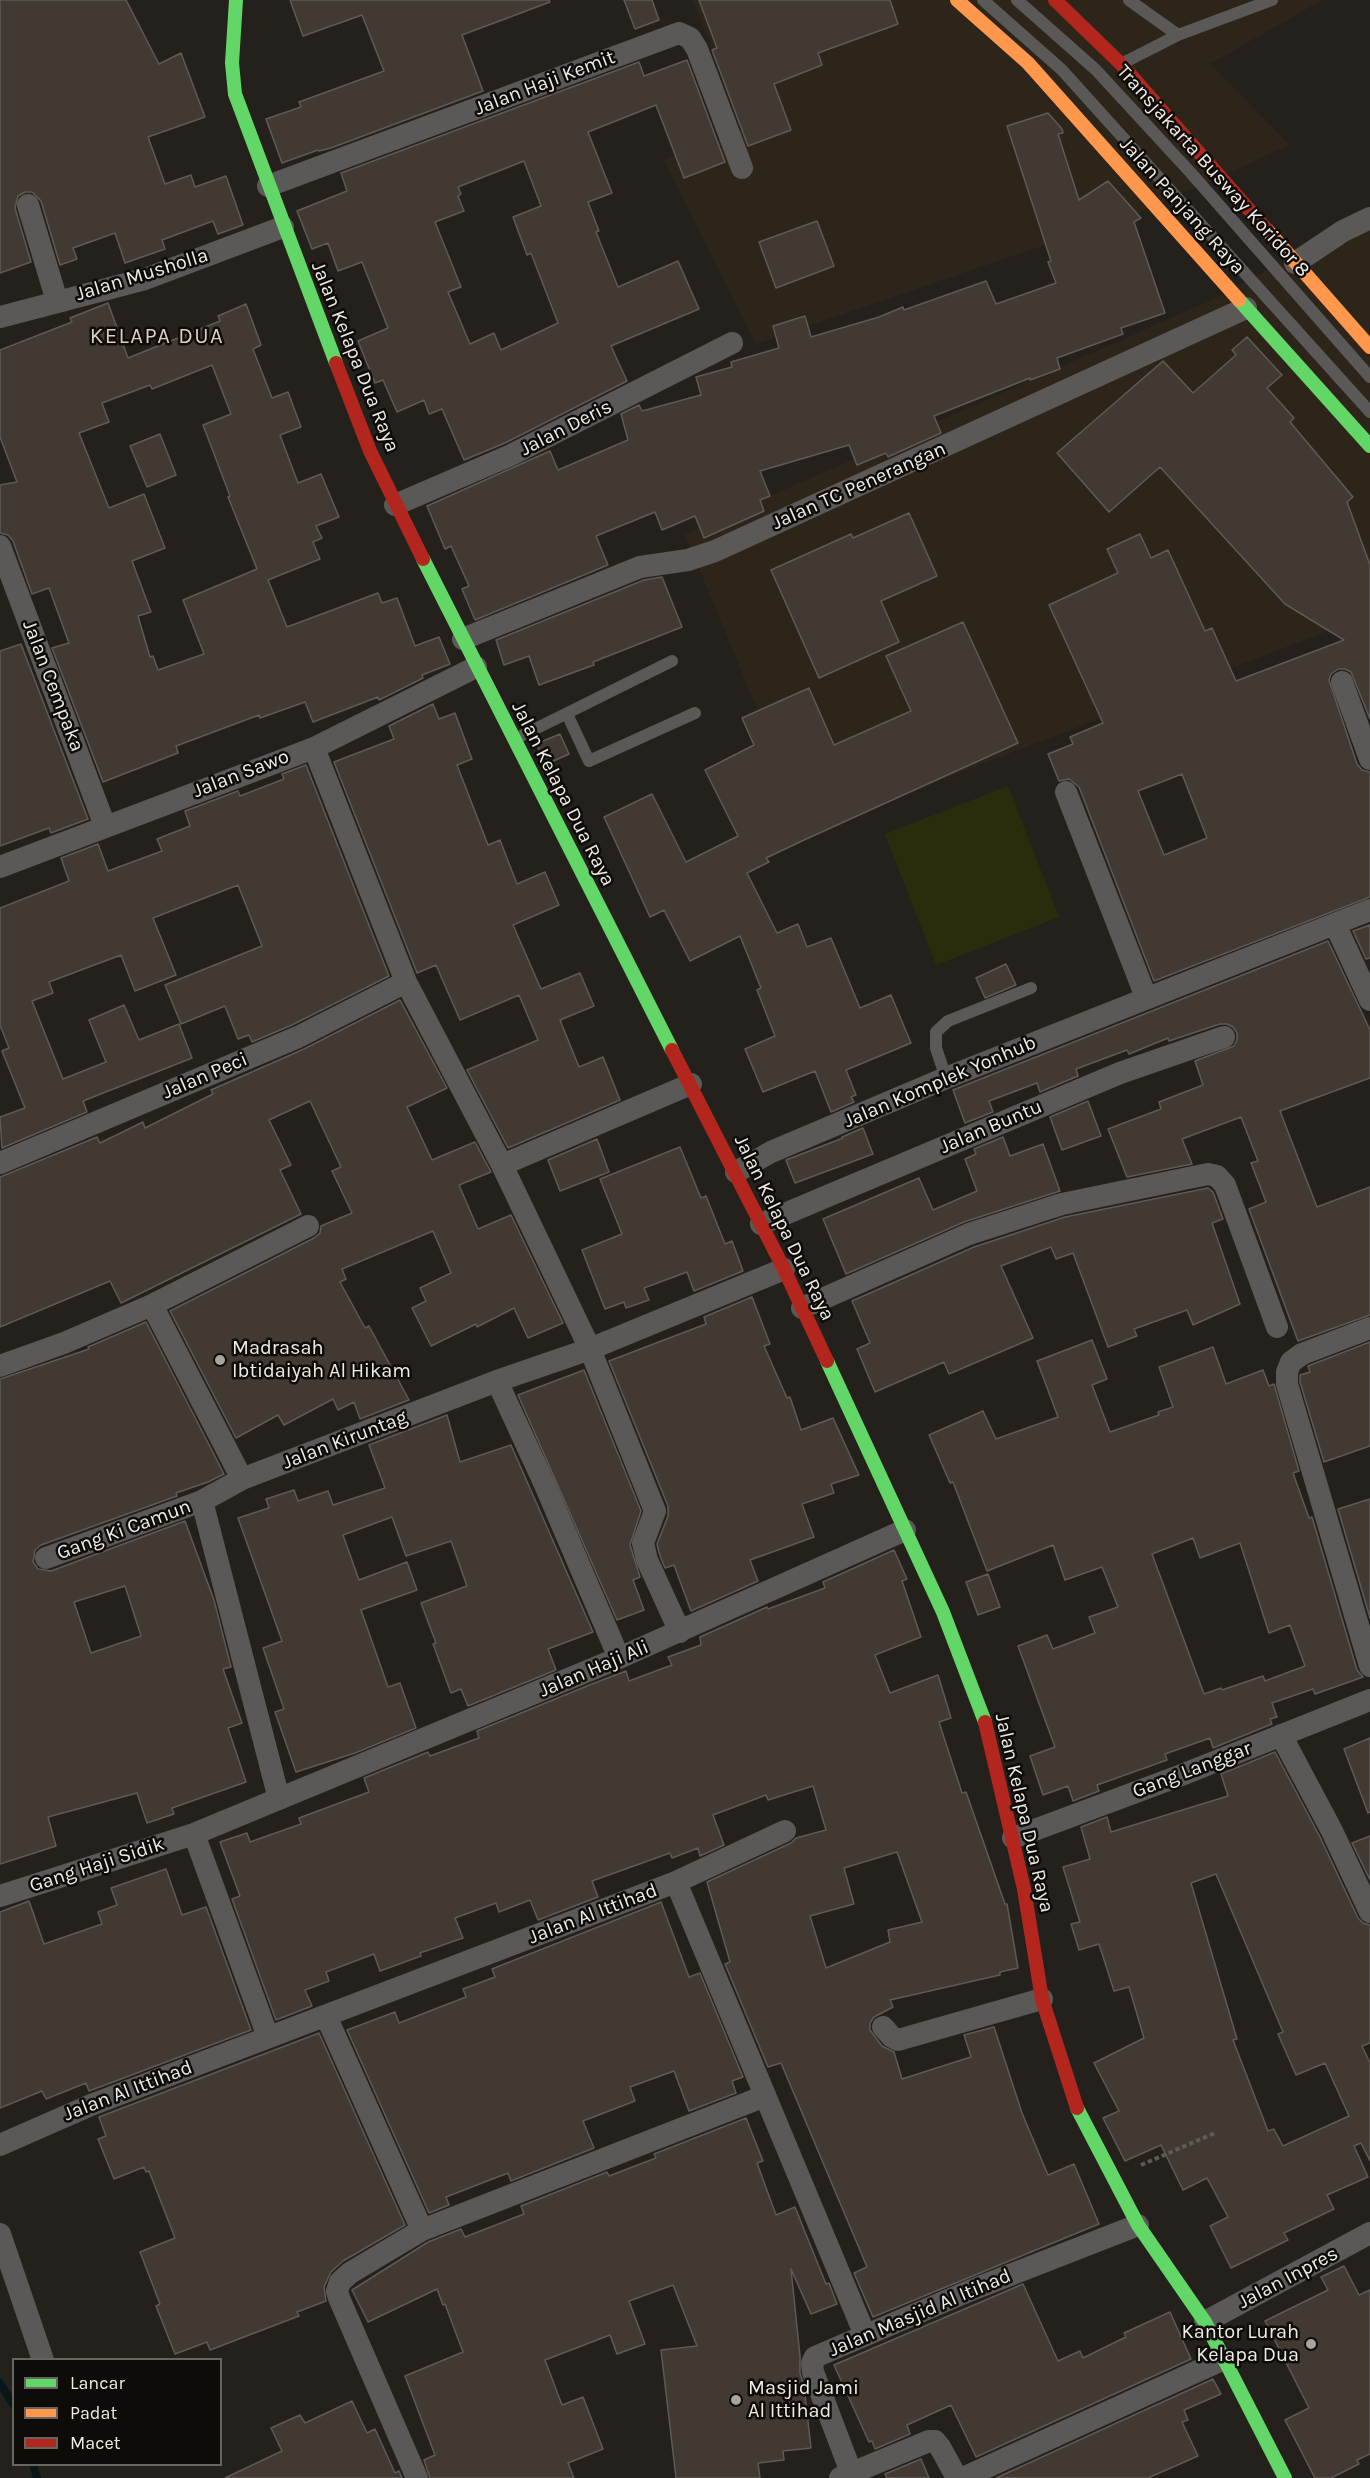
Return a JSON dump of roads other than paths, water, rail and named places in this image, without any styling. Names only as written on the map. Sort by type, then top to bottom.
[{"type":"street","name":"Jalan Kelapa Dua Raya","points":[[236,0],[232,80],[235,94],[283,227],[370,451],[476,667],[784,1269],[943,1612],[988,1731],[1024,1889],[1042,1998],[1078,2111],[1138,2225],[1205,2322],[1285,2478]]},
{"type":"street","name":"Jalan Panjang Raya","points":[[957,0],[1028,63],[1370,446]]},
{"type":"street","points":[[1055,0],[1121,64],[1370,347]]},
{"type":"street","name":"Jalan Haji Kemit","points":[[268,186],[679,33],[690,38],[697,49],[742,168]]},
{"type":"street","points":[[28,205],[57,301]]},
{"type":"street","points":[[1295,263],[1343,231],[1370,218]]},
{"type":"street","name":"Jalan Musholla","points":[[0,317],[145,279],[283,227]]},
{"type":"street","name":"Jalan TC Penerangan","points":[[463,639],[640,567],[688,560],[715,551],[1246,308]]},
{"type":"street","name":"Jalan Deris","points":[[395,505],[511,455],[732,343]]},
{"type":"street","name":"Jalan Cempaka","points":[[0,546],[105,826]]},
{"type":"street","name":"Jalan Sawo","points":[[0,867],[314,748],[476,667]]},
{"type":"street","points":[[1342,682],[1370,759]]},
{"type":"street","points":[[314,748],[406,982],[502,1165],[590,1349],[655,1511],[643,1543],[647,1560],[680,1632]]},
{"type":"street","points":[[1065,792],[1146,997]]},
{"type":"street","name":"Jalan Komplek Yonhub","points":[[736,1172],[771,1152],[946,1078],[1370,910]]},
{"type":"street","points":[[1335,924],[1370,999]]},
{"type":"street","name":"Jalan Peci","points":[[0,1163],[298,1037],[406,982]]},
{"type":"street","name":"Jalan Buntu","points":[[761,1224],[1120,1073],[1224,1037]]},
{"type":"street","points":[[502,1165],[691,1084]]},
{"type":"street","points":[[802,1308],[969,1234],[1062,1204],[1208,1174],[1217,1176],[1225,1185],[1277,1327]]},
{"type":"street","points":[[0,1366],[64,1343],[152,1305],[308,1226]]},
{"type":"street","name":"Jalan Kiruntag","points":[[242,1479],[497,1381],[590,1349],[784,1269]]},
{"type":"street","points":[[152,1305],[242,1479],[201,1501],[279,1798]]},
{"type":"street","points":[[1370,1328],[1302,1354],[1291,1362],[1287,1372],[1287,1384],[1370,1666]]},
{"type":"street","points":[[497,1381],[619,1658]]},
{"type":"street","name":"Gang Ki Camun","points":[[46,1558],[201,1501]]},
{"type":"street","name":"Jalan Haji Ali","points":[[194,1834],[680,1632],[905,1530]]},
{"type":"street","name":"Gang Langgar","points":[[1013,1838],[1370,1700]]},
{"type":"street","points":[[1281,1735],[1332,1831],[1370,1912]]},
{"type":"street","points":[[676,1882],[785,1831]]},
{"type":"street","points":[[194,1834],[268,2037]]},
{"type":"street","name":"Gang Haji Sidik","points":[[0,1896],[194,1834]]},
{"type":"street","name":"Jalan Al Ittihad","points":[[0,2145],[91,2105],[676,1882],[865,2335]]},
{"type":"street","points":[[883,2026],[892,2037],[898,2040],[1042,1998]]},
{"type":"street","points":[[326,2016],[422,2230]]},
{"type":"street","points":[[417,2478],[337,2291],[340,2282],[350,2273],[422,2230],[765,2096]]},
{"type":"street","name":"Jalan Masjid Al Itihad","points":[[845,2475],[812,2363],[815,2358],[865,2335],[1138,2225]]},
{"type":"street","points":[[0,2234],[42,2358]]},
{"type":"street","name":"Jalan Inpres","points":[[1205,2322],[1370,2234]]},
{"type":"street","points":[[963,2478],[1224,2359]]},
{"type":"street","points":[[845,2475],[929,2440],[940,2447],[957,2478]]},
{"type":"lane","points":[[983,0],[1062,70],[1370,412]]},
{"type":"lane","name":"Transjakarta Busway Koridor 8","points":[[1017,0],[1096,70],[1191,173],[1370,377]]},
{"type":"lane","points":[[1129,0],[1178,35]]},
{"type":"lane","points":[[1121,64],[1178,35],[1272,0]]},
{"type":"lane","points":[[514,740],[672,661]]},
{"type":"lane","points":[[567,714],[589,761],[695,712]]},
{"type":"lane","points":[[946,1078],[936,1048],[936,1032],[948,1021],[1031,988]]},
{"type":"waterway","points":[[0,2383],[12,2403]]},
{"type":"waterway","points":[[34,2466],[37,2478]]},
{"type":"place","name":"Madrasah Ibtidaiyah Al Hikam","points":[[220,1360]]},
{"type":"place","name":"Kantor Lurah Kelapa Dua","points":[[1311,2344]]},
{"type":"place","name":"Masjid Jami Al Ittihad","points":[[736,2400]]},
{"type":"district","name":"KELAPA DUA","points":[[157,337]]}]
